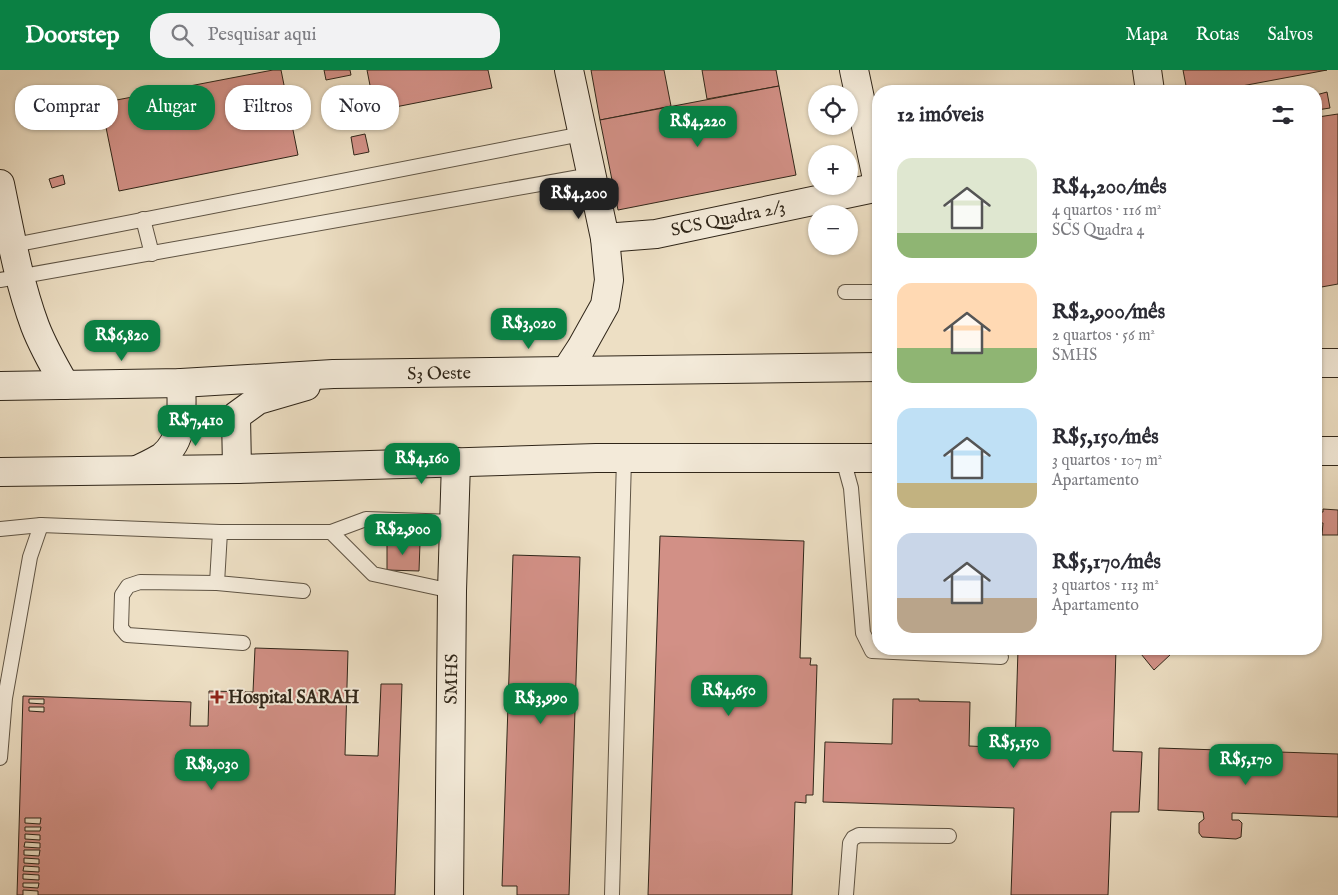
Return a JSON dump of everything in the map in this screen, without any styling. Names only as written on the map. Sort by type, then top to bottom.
[{"type":"main road","points":[[566,370],[581,348],[605,305],[609,280],[605,238],[569,70]]},
{"type":"main road","points":[[854,70],[872,154]]},
{"type":"main road","points":[[1147,70],[1149,85]]},
{"type":"main road","points":[[0,184],[10,279],[65,385]]},
{"type":"main road","name":"SCS Quadra 2/3","points":[[605,238],[656,234],[872,188]]},
{"type":"main road","points":[[1322,363],[1338,363]]},
{"type":"main road","name":"S3 Oeste","points":[[0,386],[180,383],[333,374],[872,367]]},
{"type":"main road","points":[[238,469],[236,416],[258,400],[296,390],[333,374]]},
{"type":"main road","points":[[137,470],[162,456],[175,442],[182,415],[180,383]]},
{"type":"main road","points":[[1322,451],[1338,451]]},
{"type":"main road","points":[[0,472],[238,469],[624,458],[872,458]]},
{"type":"main road","name":"SMHS","points":[[449,895],[452,591],[456,462]]},
{"type":"lane","points":[[7,247],[582,134]]},
{"type":"lane","points":[[10,279],[591,175]]},
{"type":"lane","points":[[142,219],[152,254]]},
{"type":"lane","points":[[845,292],[872,292]]},
{"type":"lane","points":[[612,895],[624,458]]},
{"type":"lane","points":[[844,459],[851,488],[863,633],[872,651]]},
{"type":"lane","points":[[1,531],[41,525],[220,532],[331,532],[366,519],[455,522]]},
{"type":"lane","points":[[0,758],[3,698],[30,557],[41,525]]},
{"type":"lane","points":[[217,584],[220,532]]},
{"type":"lane","points":[[331,532],[373,574],[452,591]]},
{"type":"lane","points":[[242,643],[127,635],[121,628],[122,595],[128,586],[140,582],[217,584],[303,591]]},
{"type":"lane","points":[[946,655],[1001,658]]},
{"type":"lane","points":[[846,895],[850,843],[853,838],[859,835],[949,836]]},
{"type":"building","points":[[281,70],[284,85],[225,85],[225,130],[293,130],[298,155],[119,191],[107,130],[118,130],[118,100],[128,98],[128,130],[215,130],[215,85],[195,85]]},
{"type":"building","points":[[324,70],[350,70],[351,75],[326,80]]},
{"type":"building","points":[[367,70],[488,70],[492,88],[399,106],[399,85],[370,85]]},
{"type":"building","points":[[591,70],[664,70],[671,106],[600,120]]},
{"type":"building","points":[[702,70],[776,70],[779,86],[707,99]]},
{"type":"building","points":[[1183,70],[1327,70],[1247,85],[1186,85]]},
{"type":"building","points":[[779,86],[796,175],[618,210],[600,120]]},
{"type":"building","points":[[1327,92],[1330,108],[1322,109],[1322,93]]},
{"type":"building","points":[[1338,114],[1338,284],[1322,287],[1322,116]]},
{"type":"building","points":[[365,134],[369,152],[354,155],[351,137]]},
{"type":"building","points":[[63,175],[65,184],[52,188],[49,179]]},
{"type":"building","points":[[1323,509],[1338,510],[1338,535],[1322,535]]},
{"type":"building","points":[[660,536],[804,541],[800,658],[811,658],[810,665],[817,665],[813,795],[806,795],[806,803],[795,802],[792,895],[648,895]]},
{"type":"building","points":[[387,541],[420,543],[419,571],[387,570]]},
{"type":"building","points":[[513,555],[580,557],[569,895],[517,895],[517,886],[502,886]]},
{"type":"building","name":"Hospital SARAH","points":[[255,648],[348,651],[345,755],[378,756],[381,684],[402,684],[395,895],[38,895],[38,891],[23,890],[23,895],[17,895],[23,696],[191,702],[190,726],[208,726],[209,691],[253,692]],"holes":[[[29,699],[44,699],[44,704],[29,703]],[[29,707],[44,707],[44,712],[29,711]],[[25,818],[41,818],[40,824],[25,823]],[[25,827],[41,827],[40,831],[25,831]],[[25,834],[40,835],[40,840],[25,839]],[[25,842],[40,843],[40,848],[24,847]],[[24,850],[40,850],[39,856],[24,855]],[[24,858],[39,859],[39,864],[24,863]],[[24,866],[39,867],[39,872],[23,871]],[[23,874],[39,875],[39,880],[23,879]],[[23,883],[39,883],[38,888],[23,887]]]},
{"type":"building","points":[[1018,655],[1116,655],[1113,751],[1142,752],[1142,754],[1139,812],[1111,812],[1108,895],[1011,895],[1014,808],[823,802],[825,742],[892,744],[893,699],[970,702],[969,746],[1015,748]]},
{"type":"building","points":[[1142,655],[1170,655],[1154,670]]},
{"type":"building","points":[[1159,748],[1338,754],[1338,817],[1232,813],[1232,820],[1239,820],[1242,823],[1241,837],[1236,839],[1202,837],[1199,833],[1199,823],[1204,819],[1203,812],[1158,810]]},
{"type":"place","name":"Hospital SARAH","points":[[217,697]]}]
